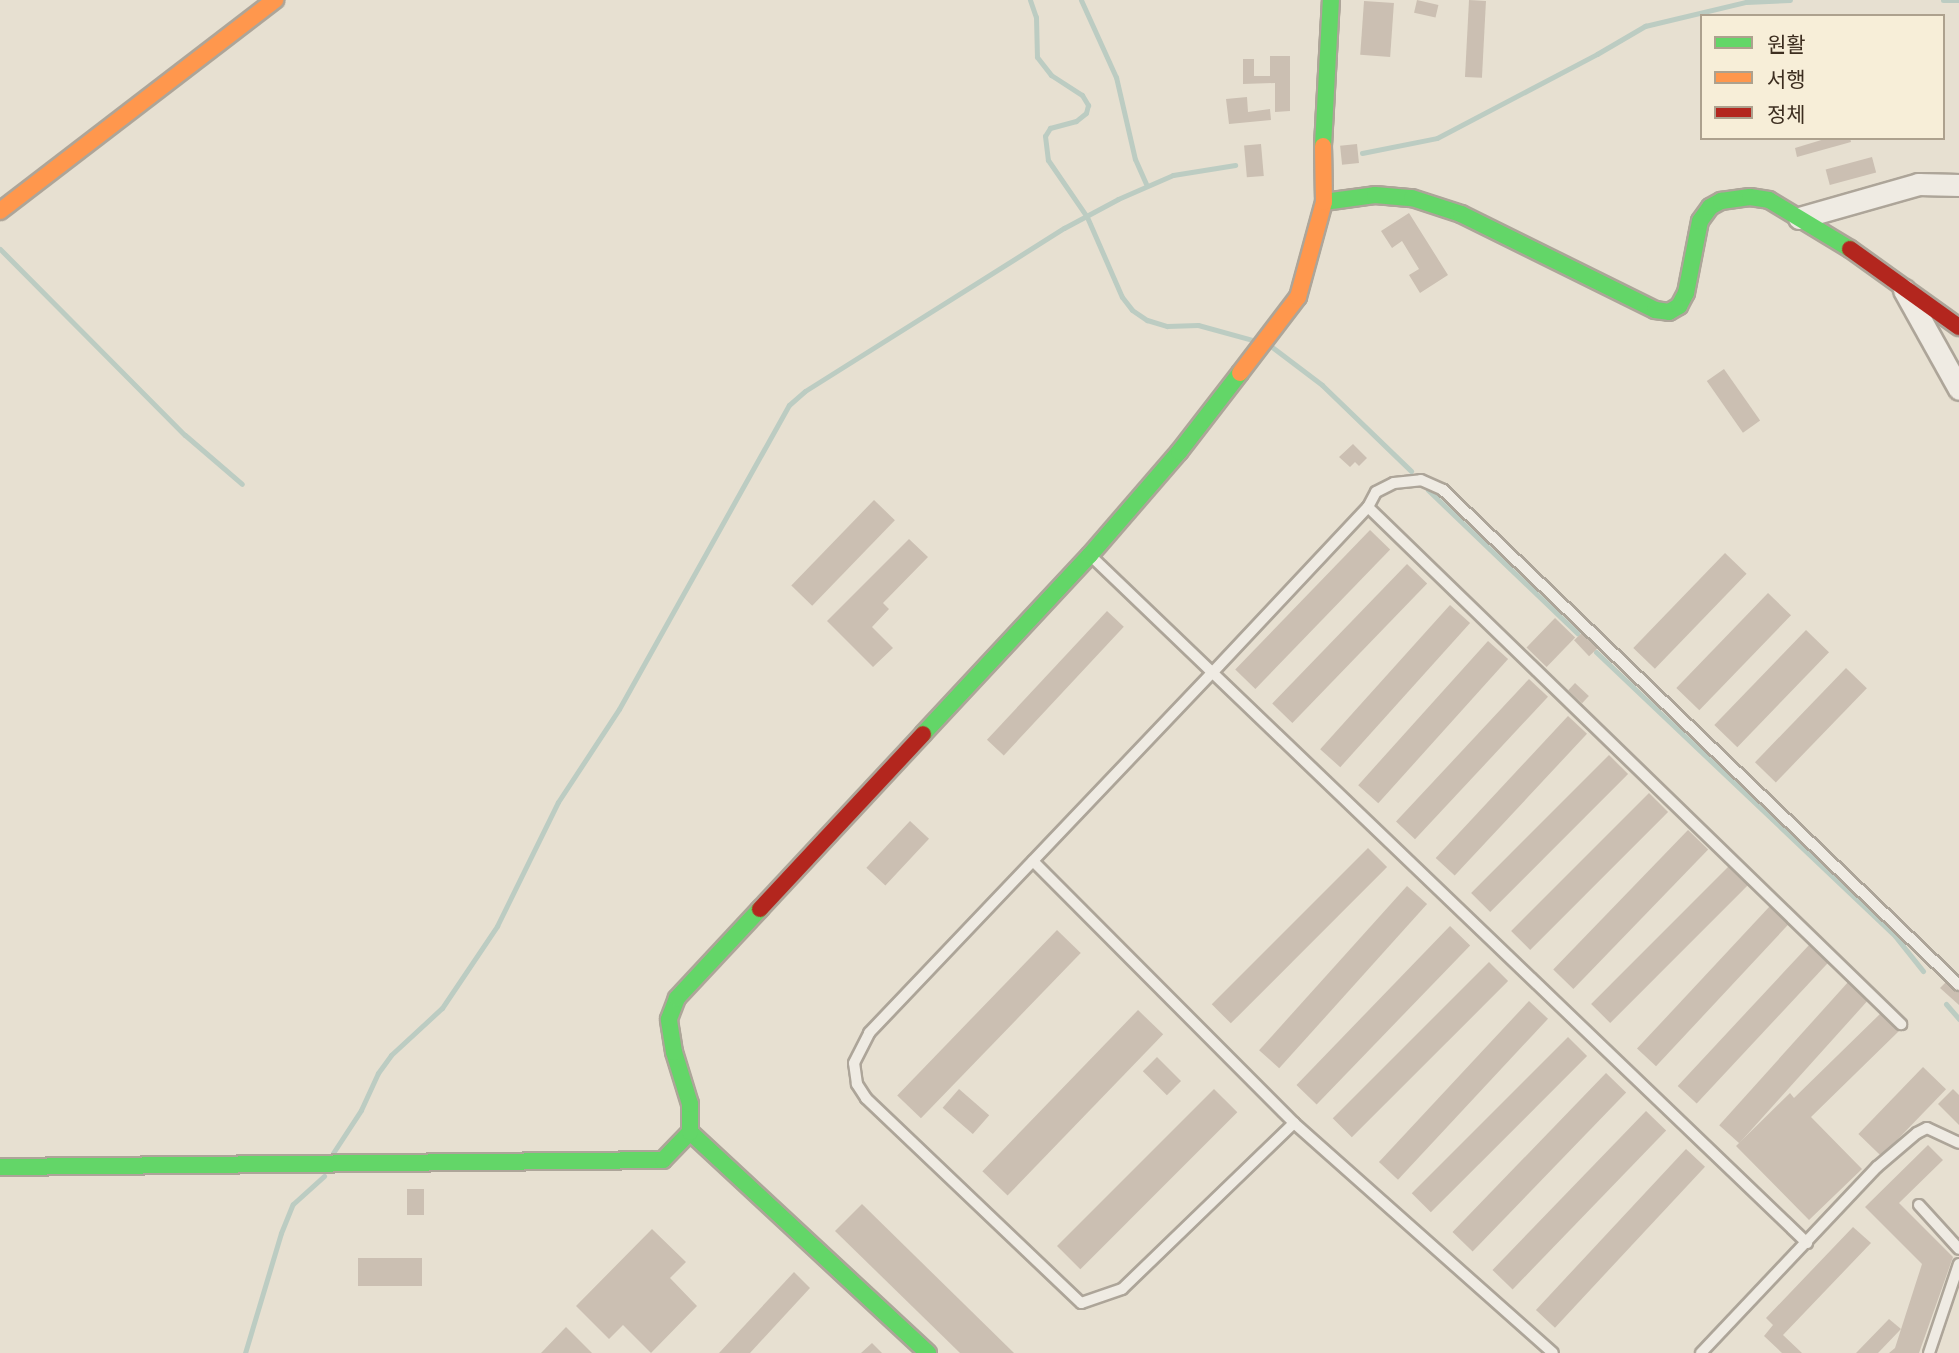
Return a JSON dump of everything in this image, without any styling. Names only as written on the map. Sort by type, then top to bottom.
[{"type":"street","points":[[0,211],[275,0]]},
{"type":"street","points":[[0,1167],[663,1160],[690,1132],[690,1104],[674,1052],[669,1019],[677,998],[1090,555],[1179,452],[1298,297],[1313,251],[1324,202],[1323,139],[1331,0]]},
{"type":"street","points":[[1799,218],[1918,184],[1959,185]]},
{"type":"street","points":[[1324,202],[1375,195],[1412,198],[1461,214],[1655,310],[1669,312],[1679,306],[1686,293],[1700,221],[1710,207],[1721,201],[1750,197],[1769,200],[1901,285],[1959,327]]},
{"type":"street","points":[[1901,285],[1959,389]]},
{"type":"street","points":[[690,1132],[928,1353]]},
{"type":"lane","points":[[1294,1123],[1122,1289],[1081,1303],[866,1098],[857,1084],[854,1063],[869,1033],[1368,507],[1377,492],[1394,483],[1422,480],[1443,490],[1959,985]]},
{"type":"lane","points":[[1368,507],[1902,1024]]},
{"type":"lane","points":[[1090,555],[1807,1243]]},
{"type":"lane","points":[[1033,861],[1294,1123],[1553,1353]]},
{"type":"lane","points":[[1701,1353],[1877,1167],[1917,1133],[1927,1128],[1959,1143]]},
{"type":"lane","points":[[1919,1205],[1959,1249]]},
{"type":"lane","points":[[1929,1353],[1959,1264]]},
{"type":"building","points":[[1417,0],[1438,5],[1436,18],[1414,13]]},
{"type":"building","points":[[1469,0],[1486,1],[1482,78],[1465,77]]},
{"type":"building","points":[[1364,1],[1394,3],[1390,57],[1360,55]]},
{"type":"building","points":[[1270,56],[1290,56],[1290,111],[1275,112],[1275,83],[1243,84],[1243,59],[1254,59],[1254,76],[1270,76]]},
{"type":"building","points":[[1247,97],[1248,112],[1270,109],[1271,120],[1229,124],[1226,99]]},
{"type":"building","points":[[1821,140],[1851,142],[1797,157],[1795,148]]},
{"type":"building","points":[[1261,144],[1264,176],[1247,177],[1244,145]]},
{"type":"building","points":[[1357,144],[1359,163],[1342,165],[1340,146]]},
{"type":"building","points":[[1872,157],[1876,172],[1830,185],[1826,169]]},
{"type":"building","points":[[1409,213],[1448,275],[1420,293],[1409,275],[1419,269],[1402,241],[1392,248],[1381,231]]},
{"type":"building","points":[[1724,369],[1760,421],[1743,433],[1707,381]]},
{"type":"building","points":[[1353,444],[1367,458],[1359,466],[1355,462],[1350,467],[1339,457]]},
{"type":"building","points":[[874,500],[895,520],[812,606],[791,586]]},
{"type":"building","points":[[1370,530],[1390,549],[1255,689],[1235,670]]},
{"type":"building","points":[[909,539],[928,557],[883,603],[889,609],[872,627],[893,648],[873,667],[827,621]]},
{"type":"building","points":[[1725,553],[1747,574],[1655,669],[1633,648]]},
{"type":"building","points":[[1407,564],[1427,583],[1292,723],[1272,704]]},
{"type":"building","points":[[1768,593],[1791,615],[1699,710],[1676,688]]},
{"type":"building","points":[[1450,605],[1470,623],[1340,767],[1320,749]]},
{"type":"building","points":[[1107,611],[1124,627],[1004,755],[987,740]]},
{"type":"building","points":[[1555,618],[1575,637],[1547,667],[1527,647]]},
{"type":"building","points":[[1585,630],[1600,646],[1589,656],[1574,640]]},
{"type":"building","points":[[1806,630],[1829,652],[1737,747],[1714,725]]},
{"type":"building","points":[[1488,641],[1508,659],[1378,803],[1358,785]]},
{"type":"building","points":[[1846,668],[1867,688],[1776,782],[1755,762]]},
{"type":"building","points":[[1529,679],[1548,697],[1415,839],[1396,822]]},
{"type":"building","points":[[1575,683],[1589,696],[1582,703],[1568,690]]},
{"type":"building","points":[[1568,716],[1587,734],[1455,876],[1436,858]]},
{"type":"building","points":[[1609,755],[1628,774],[1490,912],[1471,893]]},
{"type":"building","points":[[1649,793],[1668,812],[1530,950],[1511,931]]},
{"type":"building","points":[[910,821],[929,839],[885,886],[866,868]]},
{"type":"building","points":[[1688,830],[1708,849],[1573,989],[1553,970]]},
{"type":"building","points":[[1368,848],[1387,867],[1231,1023],[1212,1004]]},
{"type":"building","points":[[1729,866],[1748,885],[1610,1023],[1591,1004]]},
{"type":"building","points":[[1407,886],[1427,904],[1279,1068],[1259,1050]]},
{"type":"building","points":[[1770,906],[1789,924],[1656,1066],[1637,1049]]},
{"type":"building","points":[[1450,926],[1470,945],[1317,1104],[1296,1085]]},
{"type":"building","points":[[1057,930],[1081,953],[921,1118],[897,1095]]},
{"type":"building","points":[[1810,944],[1829,962],[1697,1104],[1678,1086]]},
{"type":"building","points":[[1489,962],[1508,981],[1352,1137],[1333,1118]]},
{"type":"building","points":[[1849,981],[1869,999],[1739,1143],[1719,1125]]},
{"type":"building","points":[[1947,981],[1959,992],[1959,1005],[1940,988]]},
{"type":"building","points":[[1529,1001],[1548,1019],[1398,1180],[1379,1162]]},
{"type":"building","points":[[1138,1010],[1163,1034],[1008,1195],[982,1171]]},
{"type":"building","points":[[1881,1013],[1899,1031],[1811,1117],[1862,1169],[1809,1220],[1736,1146],[1790,1093],[1794,1098]]},
{"type":"building","points":[[1568,1037],[1587,1056],[1431,1212],[1412,1193]]},
{"type":"building","points":[[1157,1057],[1181,1081],[1167,1095],[1143,1071]]},
{"type":"building","points":[[1923,1067],[1946,1089],[1881,1156],[1858,1134]]},
{"type":"building","points":[[1606,1073],[1626,1092],[1473,1251],[1452,1232]]},
{"type":"building","points":[[959,1089],[989,1115],[973,1134],[943,1108]]},
{"type":"building","points":[[1214,1089],[1237,1112],[1080,1269],[1057,1246]]},
{"type":"building","points":[[1953,1089],[1959,1095],[1959,1125],[1938,1104]]},
{"type":"building","points":[[1646,1111],[1666,1130],[1513,1289],[1492,1270]]},
{"type":"building","points":[[1928,1145],[1943,1160],[1899,1203],[1953,1257],[1919,1353],[1889,1353],[1895,1348],[1922,1264],[1865,1207]]},
{"type":"building","points":[[1686,1149],[1705,1167],[1555,1328],[1536,1310]]},
{"type":"building","points":[[407,1189],[424,1189],[424,1215],[407,1215]]},
{"type":"building","points":[[862,1204],[1014,1353],[960,1353],[835,1231]]},
{"type":"building","points":[[1853,1227],[1871,1243],[1783,1335],[1802,1353],[1782,1353],[1764,1336],[1773,1325],[1766,1318]]},
{"type":"building","points":[[652,1229],[686,1262],[670,1278],[697,1306],[651,1353],[623,1325],[609,1339],[576,1306]]},
{"type":"building","points":[[358,1258],[422,1258],[422,1286],[358,1286]]},
{"type":"building","points":[[794,1272],[810,1288],[750,1353],[719,1353]]},
{"type":"building","points":[[1889,1319],[1901,1329],[1878,1353],[1856,1353]]},
{"type":"building","points":[[566,1327],[592,1353],[541,1353]]},
{"type":"building","points":[[872,1343],[882,1353],[861,1353]]},
{"type":"waterway","points":[[1030,0],[1036,17],[1037,57],[1051,75],[1082,95],[1088,105],[1086,113],[1076,121],[1050,128],[1045,136],[1048,160],[1087,217],[1122,297],[1132,310],[1147,320],[1167,326],[1198,325],[1253,340]]},
{"type":"waterway","points":[[1081,0],[1116,77],[1135,159],[1146,184]]},
{"type":"waterway","points":[[1362,153],[1437,138],[1645,26],[1746,2],[1790,0]]},
{"type":"waterway","points":[[1943,0],[1959,0]]},
{"type":"waterway","points":[[333,1153],[361,1110],[378,1073],[391,1055],[442,1008],[497,926],[558,802],[619,709],[789,405],[805,391],[1064,228],[1118,199],[1173,175],[1235,165]]},
{"type":"waterway","points":[[0,249],[185,435],[242,484]]},
{"type":"waterway","points":[[1272,347],[1322,385],[1411,471]]},
{"type":"waterway","points":[[1428,490],[1577,633]]},
{"type":"waterway","points":[[1596,652],[1895,936],[1923,971]]},
{"type":"waterway","points":[[1946,1004],[1959,1019]]},
{"type":"waterway","points":[[245,1353],[281,1233],[293,1204],[324,1176]]},
{"type":"traffic: fast","points":[[1323,146],[1331,0]]},
{"type":"traffic: fast","points":[[1324,202],[1375,195],[1412,198],[1461,214],[1655,310],[1669,312],[1679,306],[1686,293],[1700,221],[1710,207],[1721,201],[1750,197],[1769,200],[1850,249]]},
{"type":"traffic: fast","points":[[923,734],[1090,555],[1179,452],[1240,373]]},
{"type":"traffic: fast","points":[[0,1167],[663,1160],[690,1132],[690,1104],[674,1052],[669,1019],[677,998],[760,909]]},
{"type":"traffic: fast","points":[[690,1132],[928,1353]]},
{"type":"traffic: slow","points":[[0,211],[275,0]]},
{"type":"traffic: slow","points":[[1240,373],[1298,297],[1324,202],[1323,146]]},
{"type":"traffic: jam","points":[[1850,249],[1959,327]]},
{"type":"traffic: jam","points":[[760,909],[923,734]]}]
